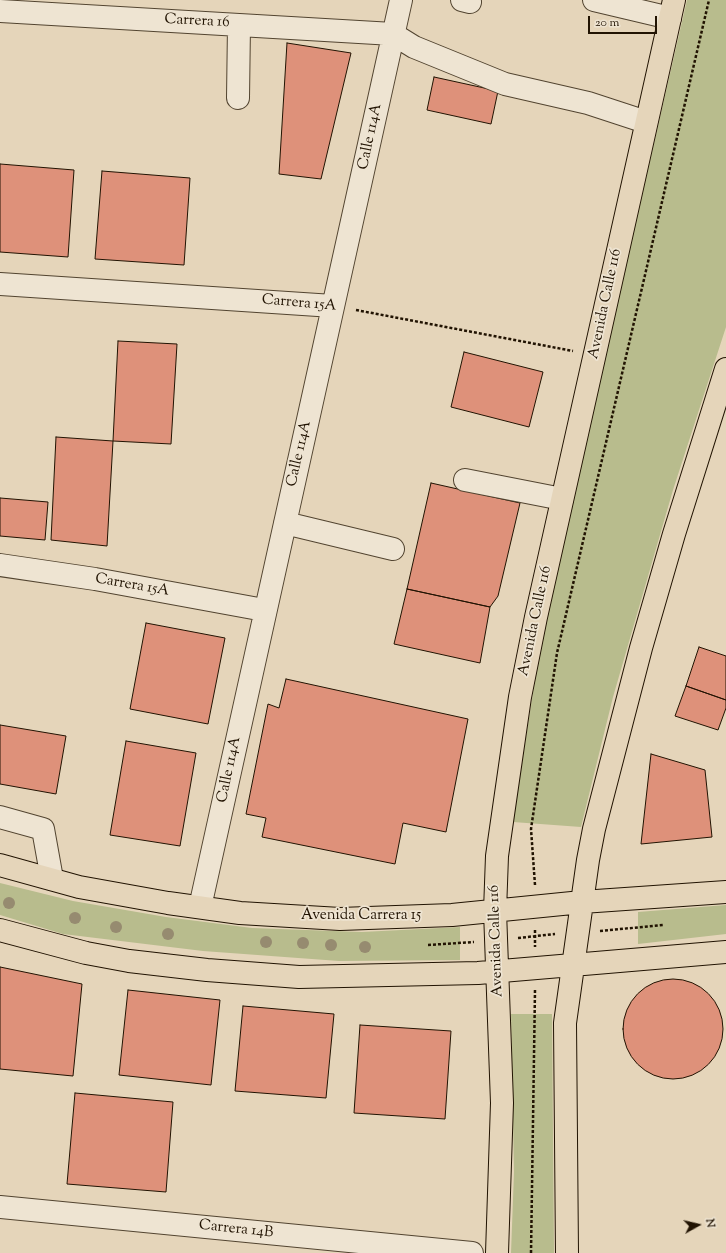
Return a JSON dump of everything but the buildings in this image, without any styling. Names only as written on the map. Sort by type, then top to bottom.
[{"type":"main road","name":"Avenida Calle 116","points":[[498,1253],[502,1104],[496,940],[497,856],[520,697],[562,499],[672,9]]},
{"type":"main road","points":[[567,1253],[564,1035],[582,902],[594,829],[641,648],[678,519],[726,369]]},
{"type":"main road","name":"Avenida Carrera 15","points":[[0,865],[79,887],[200,907],[240,913],[340,919],[452,915],[582,902],[726,892]]},
{"type":"main road","points":[[0,930],[86,953],[129,961],[206,970],[299,977],[498,971],[726,952]]},
{"type":"street","name":"Calle 114A","points":[[200,907],[264,610],[285,523],[401,0]]},
{"type":"street","points":[[594,0],[672,9]]},
{"type":"street","name":"Carrera 16","points":[[0,11],[393,34]]},
{"type":"street","points":[[238,98],[239,25]]},
{"type":"street","points":[[393,34],[414,47],[505,84],[588,102],[646,122]]},
{"type":"street","name":"Carrera 15A","points":[[0,284],[333,306]]},
{"type":"street","points":[[465,480],[562,499]]},
{"type":"street","points":[[285,523],[393,549]]},
{"type":"street","name":"Carrera 15A","points":[[0,565],[95,579],[264,610]]},
{"type":"street","points":[[0,817],[43,829],[52,879]]},
{"type":"street","name":"Carrera 14B","points":[[0,1207],[472,1253]]},
{"type":"path","points":[[535,872],[531,829],[557,653],[709,0]]},
{"type":"path","name":"Carrera 15A","points":[[333,306],[595,356]]},
{"type":"path","points":[[428,945],[663,925]]},
{"type":"path","points":[[530,1253],[535,988]]},
{"type":"green space","points":[[687,0],[726,0],[726,327],[673,490],[613,697],[581,827],[513,822],[533,692],[551,590]]},
{"type":"green space","points":[[0,883],[73,901],[166,917],[252,928],[362,932],[460,927],[460,960],[339,961],[203,951],[63,934],[0,915]]},
{"type":"green space","points":[[726,905],[726,934],[638,944],[638,912]]},
{"type":"green space","points":[[511,1014],[552,1014],[554,1253],[511,1253],[514,1172]]}]
